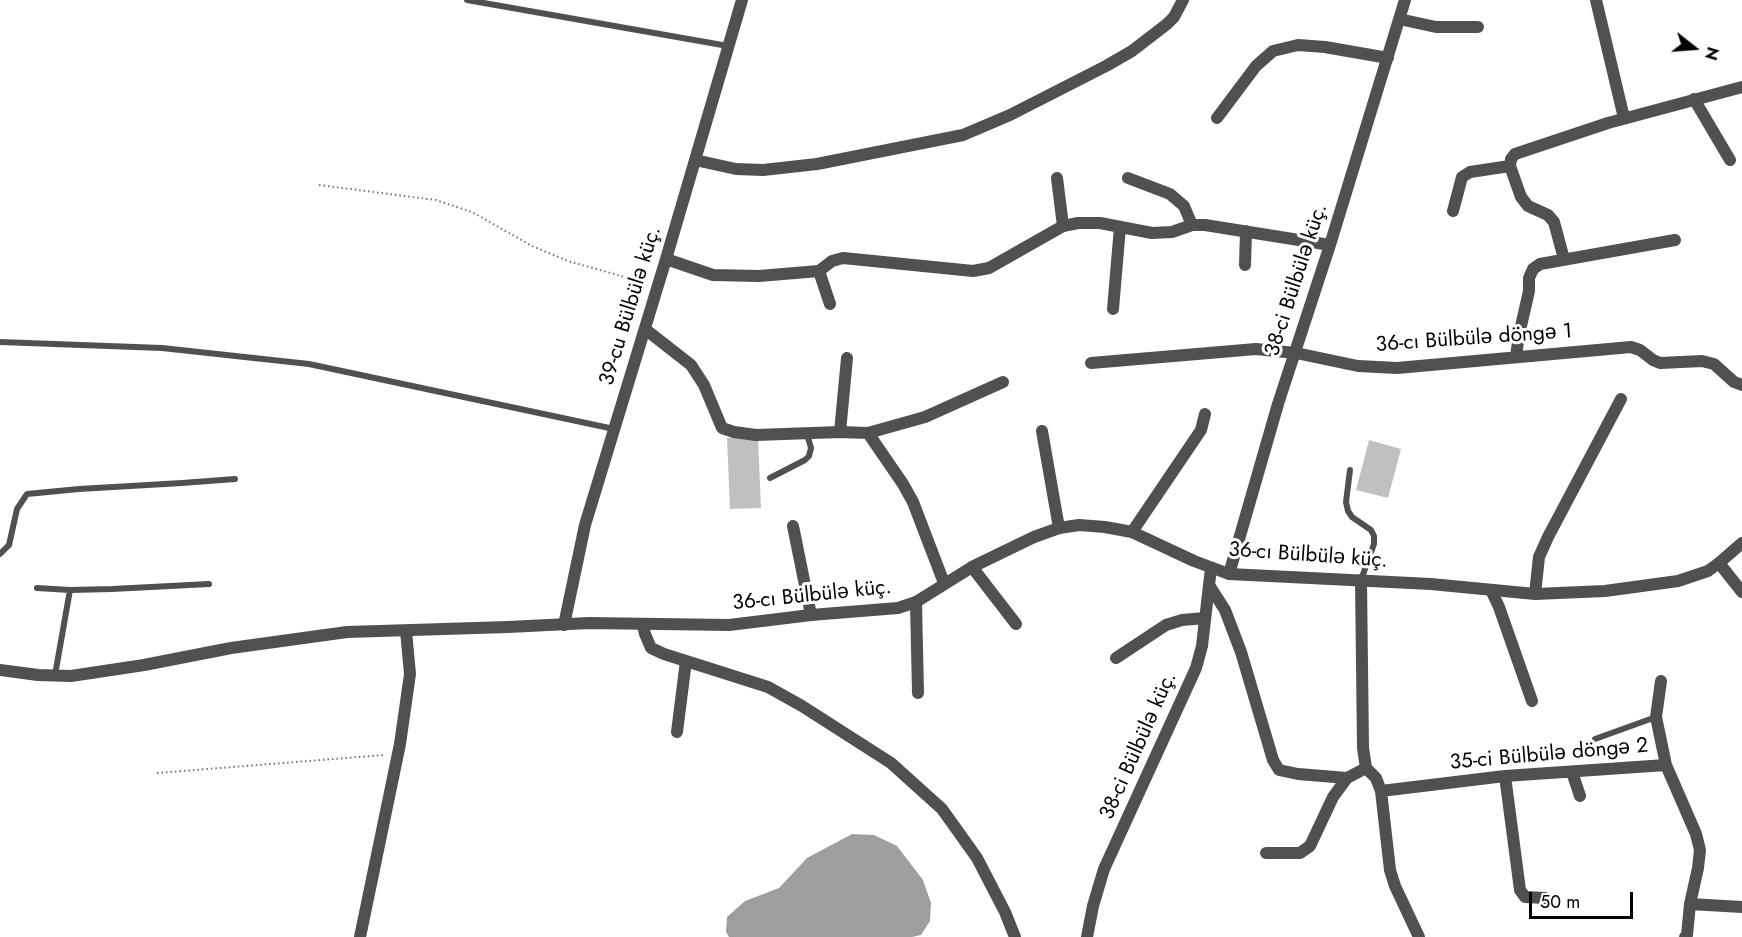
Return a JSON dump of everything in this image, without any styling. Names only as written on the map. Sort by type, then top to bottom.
[{"type":"street","name":"39-cu Bülbülə küç.","points":[[564,625],[585,525],[742,0]]},
{"type":"street","points":[[694,160],[736,169],[763,170],[817,164],[963,135],[1010,115],[1132,51],[1167,24],[1183,0]]},
{"type":"street","name":"38-ci Bülbülə küç.","points":[[1229,574],[1278,404],[1330,245],[1405,0]]},
{"type":"street","points":[[1596,0],[1624,118]]},
{"type":"street","points":[[1399,20],[1436,27],[1478,27]]},
{"type":"street","points":[[1217,118],[1256,66],[1273,51],[1298,45],[1325,47],[1388,58]]},
{"type":"street","points":[[1564,259],[1554,222],[1548,215],[1528,206],[1521,197],[1510,166],[1510,159],[1515,154],[1624,118],[1742,87]]},
{"type":"street","points":[[1694,99],[1730,160]]},
{"type":"street","points":[[1453,211],[1462,177],[1470,172],[1510,166]]},
{"type":"street","points":[[1057,178],[1063,226]]},
{"type":"street","points":[[1128,178],[1170,194],[1184,207],[1192,225]]},
{"type":"street","points":[[666,259],[713,275],[759,276],[819,271],[832,261],[843,258],[973,271],[989,268],[1063,226],[1078,223],[1100,223],[1152,233],[1172,232],[1192,225],[1205,225],[1330,245]]},
{"type":"street","points":[[1113,309],[1120,227]]},
{"type":"street","points":[[1245,265],[1246,231]]},
{"type":"street","points":[[1516,357],[1518,335],[1529,291],[1529,278],[1533,269],[1540,264],[1564,259],[1675,240]]},
{"type":"street","points":[[819,271],[830,304]]},
{"type":"street","points":[[645,329],[691,365],[704,385],[722,428],[734,432],[756,435],[840,432],[868,434],[925,417],[1003,382]]},
{"type":"street","name":"36-cı Bülbülə döngə 1","points":[[1091,363],[1256,349],[1296,353],[1358,366],[1397,368],[1631,347],[1660,363],[1702,361],[1714,364],[1734,382],[1742,385]]},
{"type":"street","points":[[840,432],[847,358]]},
{"type":"street","points":[[1535,594],[1539,557],[1621,399]]},
{"type":"street","points":[[1132,532],[1201,430],[1205,414]]},
{"type":"street","points":[[1042,431],[1059,528]]},
{"type":"street","points":[[868,434],[914,502],[944,583]]},
{"type":"street","name":"36-cı Bülbülə küç.","points":[[0,670],[55,676],[95,673],[231,648],[347,632],[590,623],[729,625],[898,608],[930,595],[944,583],[972,567],[1034,537],[1059,528],[1079,525],[1132,532],[1194,561],[1229,574],[1431,584],[1535,594],[1605,591],[1678,581],[1700,574],[1719,563],[1742,543]]},
{"type":"street","points":[[793,526],[811,615]]},
{"type":"street","points":[[1719,563],[1742,592]]},
{"type":"street","points":[[972,567],[1016,624]]},
{"type":"street","name":"38-ci Bülbülə küç.","points":[[1087,937],[1104,869],[1196,668],[1202,646],[1211,568]]},
{"type":"street","points":[[1361,580],[1363,748],[1366,768],[1376,778],[1381,791],[1390,870],[1395,886],[1419,937]]},
{"type":"street","points":[[1209,585],[1225,610],[1241,652],[1273,760],[1279,770],[1347,778]]},
{"type":"street","points":[[1491,590],[1532,701]]},
{"type":"street","points":[[916,602],[918,693]]},
{"type":"street","points":[[1116,658],[1166,625],[1182,620],[1205,618]]},
{"type":"street","points":[[643,625],[651,648],[768,687],[891,763],[942,809],[971,850],[1005,912],[1015,937]]},
{"type":"street","points":[[360,937],[398,754],[410,674],[406,631]]},
{"type":"street","points":[[677,732],[686,661]]},
{"type":"street","points":[[1661,681],[1656,717],[1666,765]]},
{"type":"street","name":"35-ci Bülbülə döngə 2","points":[[1381,791],[1505,776],[1666,765],[1696,834],[1700,850],[1685,937]]},
{"type":"street","points":[[1266,853],[1300,853],[1310,846],[1333,797],[1347,778],[1366,768]]},
{"type":"street","points":[[1572,771],[1580,796]]},
{"type":"street","points":[[1505,776],[1520,890],[1525,897],[1545,898]]},
{"type":"street","points":[[1690,904],[1742,907]]},
{"type":"lane","points":[[467,0],[728,46]]},
{"type":"lane","points":[[0,342],[162,348],[309,364],[614,429]]},
{"type":"lane","points":[[770,478],[809,456],[811,448],[807,434]]},
{"type":"lane","points":[[1350,470],[1346,502],[1348,511],[1352,518],[1371,530],[1374,536],[1374,544],[1361,580]]},
{"type":"lane","points":[[0,554],[9,545],[17,509],[27,494],[235,478]]},
{"type":"lane","points":[[37,588],[70,590],[209,584]]},
{"type":"lane","points":[[55,676],[70,590]]},
{"type":"lane","points":[[1595,740],[1656,717]]},
{"type":"path","points":[[319,185],[436,200],[472,212],[531,246],[568,261],[657,286]]},
{"type":"path","points":[[157,773],[398,754]]},
{"type":"shaded area","points":[[852,834],[874,835],[897,846],[923,880],[931,903],[930,921],[921,935],[912,937],[729,937],[726,932],[727,917],[745,901],[779,888],[807,858]]},
{"type":"building","points":[[758,437],[761,508],[730,509],[727,438]]},
{"type":"building","points":[[1369,440],[1401,449],[1388,498],[1356,490]]}]
